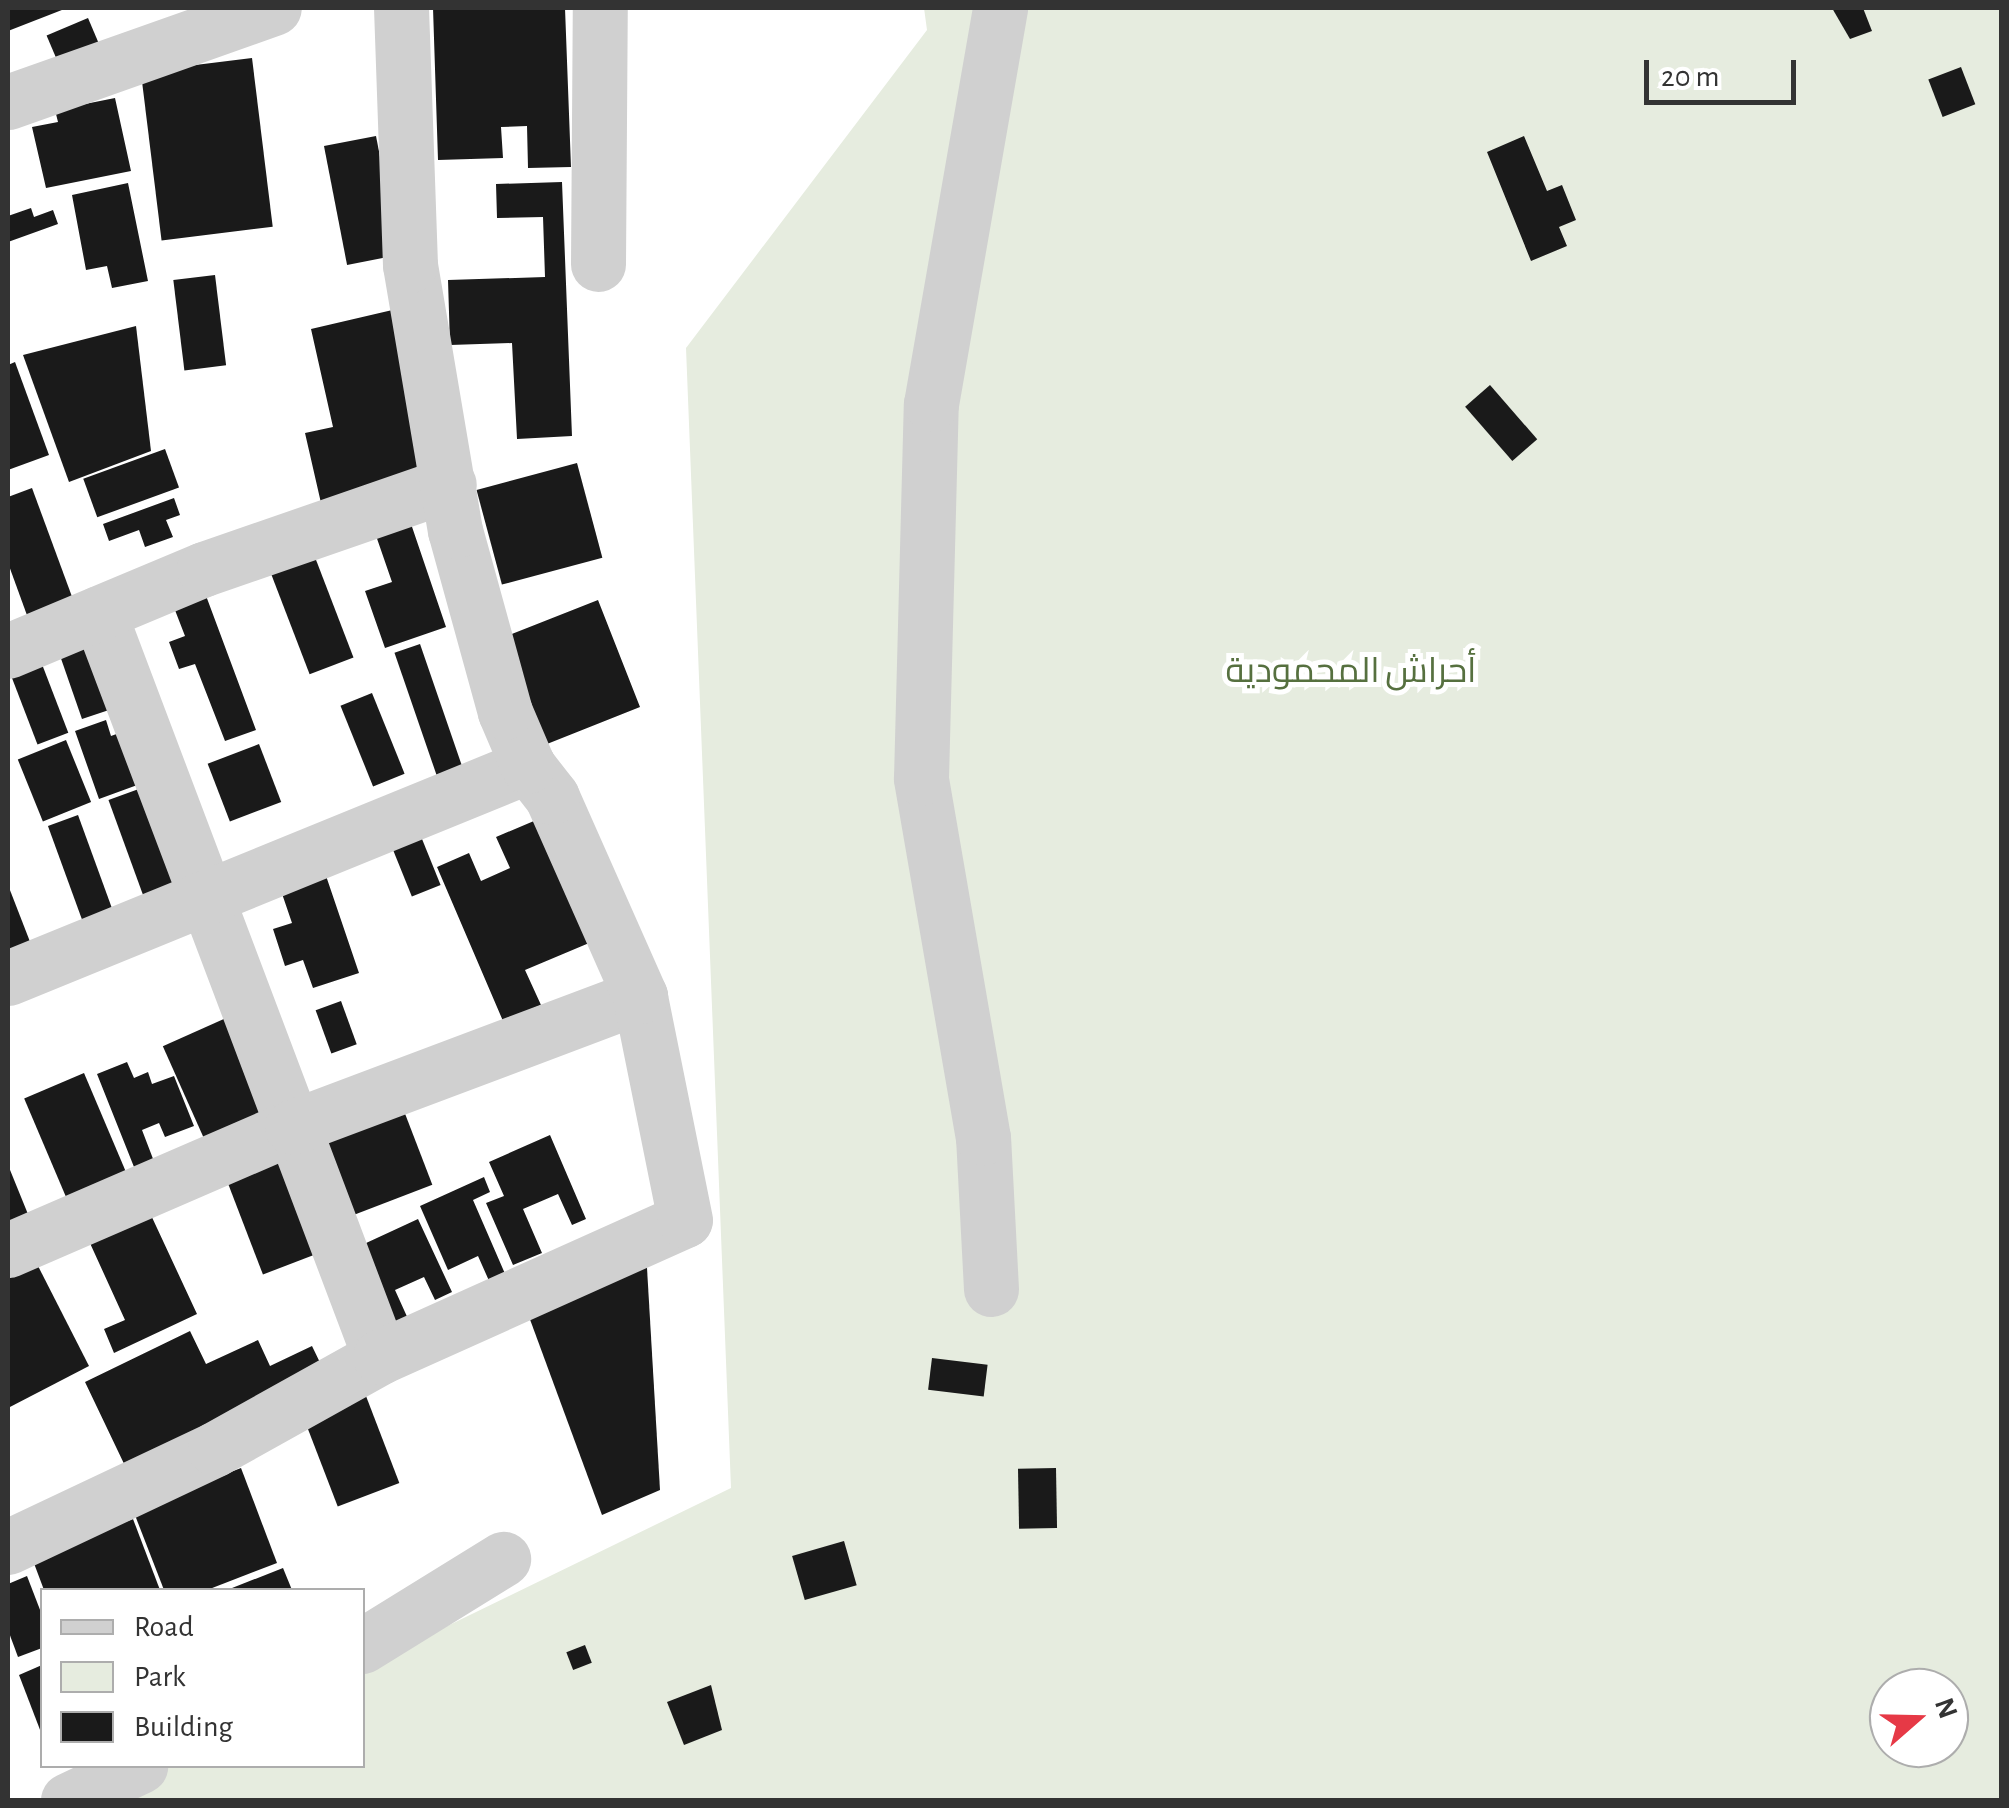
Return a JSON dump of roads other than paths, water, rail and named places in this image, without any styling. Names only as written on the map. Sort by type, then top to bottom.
[{"type":"street","points":[[10,1540],[215,1450],[380,1357],[685,1220],[640,996],[552,797],[528,766],[505,712],[455,531],[410,265],[400,8]]},
{"type":"street","points":[[598,264],[600,8]]},
{"type":"street","points":[[991,1289],[982,1138],[921,778],[932,404],[1000,8]]},
{"type":"street","points":[[8,102],[251,11]]},
{"type":"street","points":[[8,650],[448,484]]},
{"type":"street","points":[[100,613],[380,1357]]},
{"type":"street","points":[[8,978],[528,766]]},
{"type":"street","points":[[8,1250],[292,1126],[640,996]]},
{"type":"street","points":[[365,1644],[503,1559]]},
{"type":"street","points":[[68,1800],[136,1768]]},
{"type":"park label","name":"أحراش المحمودية","points":[[1351,672]]}]
